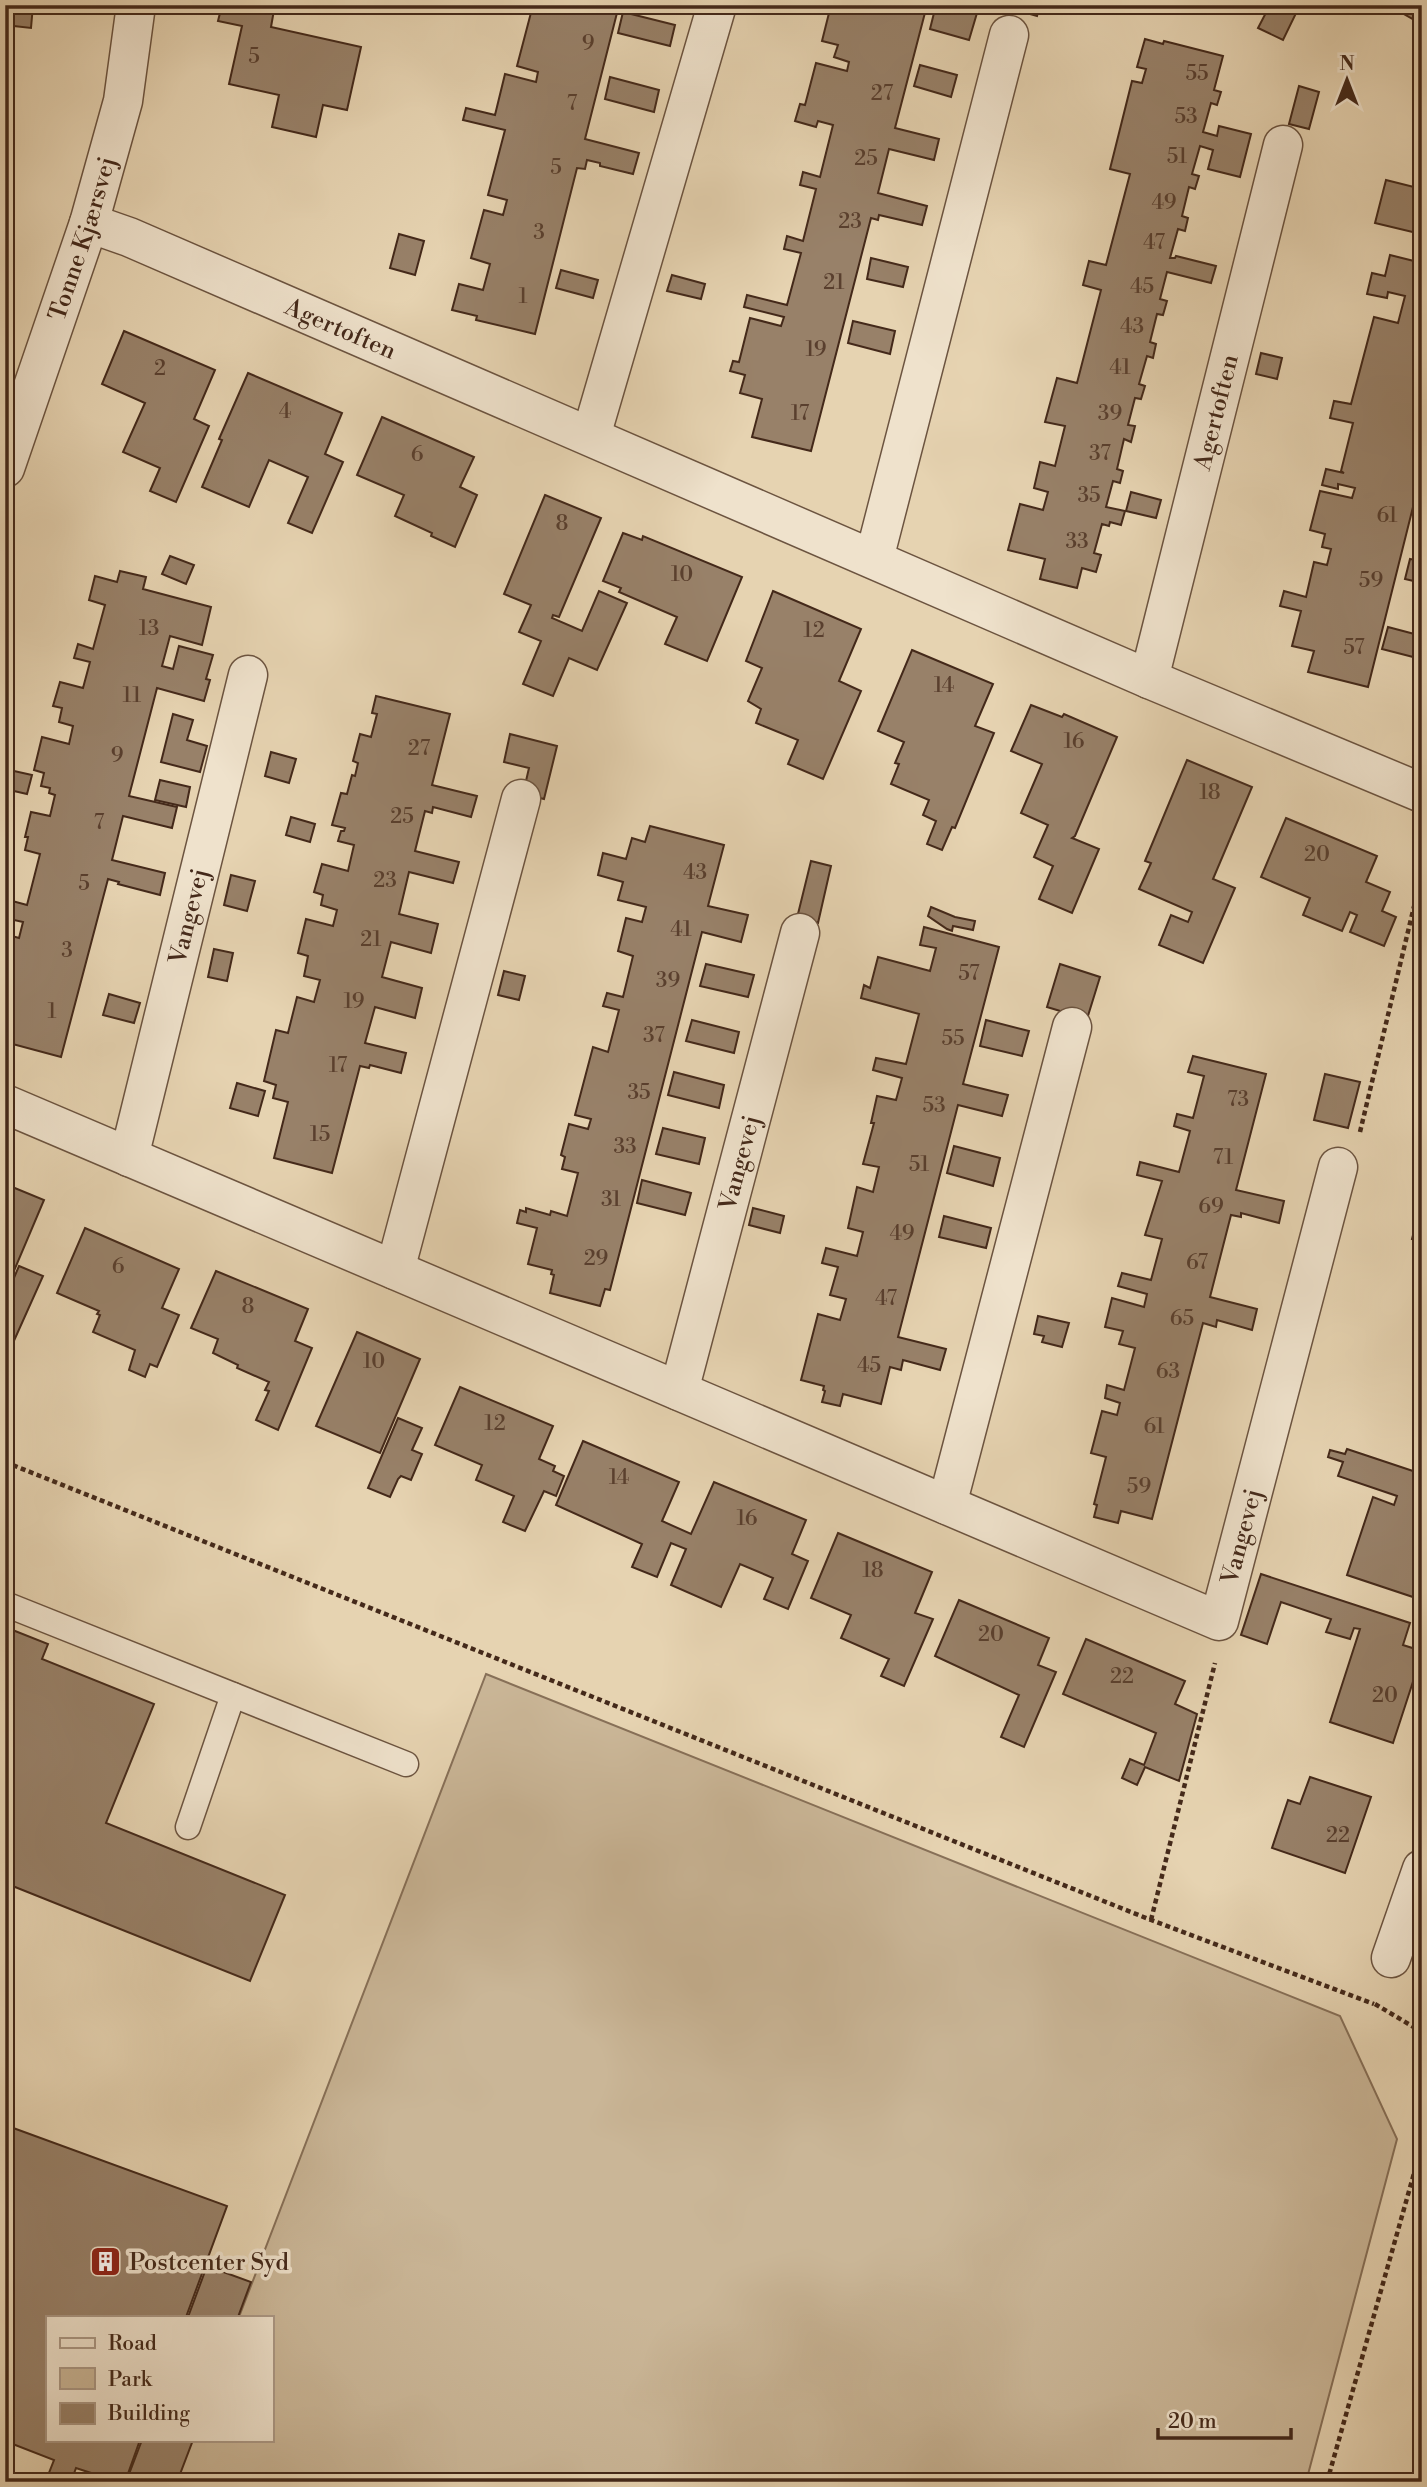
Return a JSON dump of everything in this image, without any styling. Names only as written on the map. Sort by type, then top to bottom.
[{"type":"street","name":"Tonne Kjærsvej","points":[[5,468],[89,223],[124,101],[136,5]]},
{"type":"street","points":[[591,436],[717,5]]},
{"type":"street","points":[[873,559],[1009,35]]},
{"type":"street","name":"Agertoften","points":[[1149,679],[1283,145]]},
{"type":"street","name":"Agertoften","points":[[89,223],[142,242],[1149,679],[1422,793]]},
{"type":"street","name":"Vangevej","points":[[129,1157],[248,675]]},
{"type":"street","points":[[395,1270],[521,799]]},
{"type":"street","name":"Vangevej","points":[[679,1391],[800,933]]},
{"type":"street","points":[[947,1505],[1072,1027]]},
{"type":"street","name":"Vangevej","points":[[5,1104],[1219,1621],[1338,1167]]},
{"type":"street","points":[[1391,1958],[1422,1869]]},
{"type":"lane","points":[[5,1604],[406,1764]]},
{"type":"lane","points":[[188,1827],[233,1695]]},
{"type":"path","points":[[1338,1167],[1356,1147],[1422,873]]},
{"type":"path","points":[[5,1462],[1151,1920],[1374,2004]]},
{"type":"path","points":[[1151,1920],[1218,1653],[1219,1621]]},
{"type":"path","points":[[1327,2482],[1422,2145]]},
{"type":"green space","points":[[486,1674],[1340,2016],[1397,2139],[1306,2482],[176,2482],[191,2442],[273,2442],[273,2316],[239,2316]]},
{"type":"building","points":[[5,5],[33,5],[31,28],[5,25]]},
{"type":"building","points":[[222,5],[250,5],[274,10],[271,27],[361,47],[347,110],[323,105],[316,137],[272,127],[279,95],[229,84],[242,26],[218,21]]},
{"type":"building","points":[[533,5],[619,5],[585,139],[639,153],[633,174],[587,160],[585,169],[577,168],[535,334],[476,320],[477,316],[452,310],[459,284],[483,290],[490,264],[471,258],[484,210],[503,215],[507,200],[488,195],[505,130],[463,120],[466,108],[495,115],[505,74],[536,82],[538,72],[517,66]]},
{"type":"building","points":[[831,5],[927,5],[895,128],[939,139],[934,160],[889,149],[878,193],[927,206],[922,225],[879,215],[878,220],[871,218],[811,451],[752,437],[762,399],[740,393],[745,375],[730,371],[733,361],[739,362],[750,318],[781,326],[784,317],[744,307],[747,295],[787,305],[801,253],[784,249],[787,236],[803,241],[816,189],[800,185],[803,172],[820,177],[833,125],[818,121],[816,127],[795,121],[800,104],[805,105],[816,63],[847,71],[849,62],[834,57],[838,45],[822,41]]},
{"type":"building","points":[[936,5],[977,13],[969,40],[930,29]]},
{"type":"building","points":[[1017,5],[1040,5],[1037,16],[1016,10]]},
{"type":"building","points":[[1270,5],[1300,5],[1283,40],[1258,28]]},
{"type":"building","points":[[1388,5],[1422,5],[1422,19],[1418,22]]},
{"type":"building","points":[[623,12],[675,25],[670,46],[618,33]]},
{"type":"building","points":[[1145,39],[1223,56],[1214,90],[1221,92],[1217,105],[1211,103],[1203,132],[1217,136],[1219,126],[1251,134],[1240,177],[1208,169],[1213,150],[1200,146],[1192,174],[1199,176],[1195,189],[1189,187],[1182,216],[1188,218],[1185,231],[1178,229],[1170,258],[1176,256],[1216,266],[1211,283],[1167,272],[1160,299],[1167,301],[1163,315],[1157,314],[1150,342],[1156,344],[1153,358],[1147,356],[1139,384],[1145,386],[1141,399],[1135,398],[1128,425],[1135,426],[1131,442],[1124,439],[1117,469],[1123,471],[1120,483],[1113,481],[1106,507],[1125,511],[1121,525],[1110,522],[1109,526],[1102,524],[1094,553],[1101,555],[1096,572],[1082,568],[1077,588],[1040,579],[1045,559],[1008,550],[1020,504],[1043,510],[1048,492],[1034,488],[1040,462],[1055,466],[1065,426],[1045,422],[1057,378],[1077,383],[1101,290],[1083,285],[1089,261],[1106,265],[1130,174],[1110,169],[1132,81],[1142,83],[1146,69],[1137,67]]},
{"type":"building","points":[[920,65],[957,75],[951,97],[914,86]]},
{"type":"building","points":[[610,77],[659,90],[654,112],[605,99]]},
{"type":"building","points":[[1299,86],[1319,92],[1309,129],[1289,124]]},
{"type":"building","points":[[5,160],[12,162],[5,181]]},
{"type":"building","points":[[1386,180],[1422,189],[1422,471],[1368,687],[1308,672],[1314,651],[1292,646],[1301,611],[1280,606],[1284,591],[1306,597],[1314,562],[1327,565],[1331,549],[1322,547],[1325,534],[1310,530],[1320,491],[1352,498],[1355,488],[1338,484],[1338,489],[1322,485],[1326,469],[1344,473],[1341,471],[1353,423],[1330,418],[1334,401],[1351,404],[1374,317],[1398,323],[1405,296],[1388,292],[1387,298],[1367,294],[1372,273],[1385,276],[1390,255],[1414,261],[1421,234],[1375,223]]},
{"type":"building","points":[[399,234],[424,241],[415,275],[390,268]]},
{"type":"building","points":[[871,258],[908,267],[903,287],[867,279]]},
{"type":"building","points":[[561,270],[598,280],[593,298],[556,288]]},
{"type":"building","points":[[672,275],[705,284],[701,299],[667,291]]},
{"type":"building","points":[[853,321],[895,331],[890,354],[848,343]]},
{"type":"building","points":[[124,331],[215,370],[194,419],[209,426],[176,502],[150,491],[160,468],[123,452],[145,403],[102,384]]},
{"type":"building","points":[[1261,353],[1282,358],[1277,379],[1256,374]]},
{"type":"building","points":[[248,373],[342,413],[325,454],[343,462],[312,533],[288,523],[308,477],[269,460],[249,507],[202,487],[222,440],[219,439]]},
{"type":"building","points":[[382,417],[474,457],[460,487],[477,495],[455,547],[395,516],[404,495],[357,475]]},
{"type":"building","points":[[1131,492],[1161,500],[1156,518],[1126,511]]},
{"type":"building","points":[[545,495],[601,518],[559,617],[553,615],[552,618],[582,631],[599,591],[627,603],[597,670],[569,658],[553,696],[523,684],[541,641],[519,632],[531,605],[504,594]]},
{"type":"building","points":[[623,533],[642,540],[643,536],[742,577],[707,661],[665,644],[677,617],[619,592],[621,588],[603,581]]},
{"type":"building","points":[[170,556],[194,565],[186,584],[162,574]]},
{"type":"building","points":[[1410,559],[1422,561],[1422,583],[1405,579]]},
{"type":"building","points":[[120,571],[146,577],[143,589],[211,607],[202,645],[170,636],[162,666],[173,669],[179,646],[213,655],[206,679],[210,680],[204,701],[157,688],[129,796],[177,807],[172,828],[123,816],[112,860],[165,873],[160,895],[108,879],[61,1057],[5,1042],[5,994],[8,983],[5,982],[5,934],[19,938],[23,922],[5,918],[5,899],[27,905],[40,854],[25,850],[31,812],[50,816],[55,795],[49,793],[50,788],[41,786],[44,773],[34,770],[42,737],[69,744],[73,726],[59,722],[62,708],[53,706],[60,682],[83,688],[90,662],[74,658],[78,644],[93,649],[105,605],[89,600],[95,576],[117,582]]},
{"type":"building","points":[[773,591],[861,629],[839,681],[861,691],[823,779],[788,764],[798,740],[756,723],[761,709],[748,701],[762,668],[746,661]]},
{"type":"building","points":[[1388,627],[1422,636],[1417,658],[1382,649]]},
{"type":"building","points":[[912,650],[993,684],[975,726],[994,733],[955,828],[952,827],[942,850],[927,844],[936,821],[923,815],[929,800],[891,784],[899,764],[895,763],[904,742],[878,731]]},
{"type":"building","points":[[376,696],[450,714],[432,785],[477,796],[471,817],[433,807],[432,813],[425,811],[415,851],[459,862],[453,883],[409,872],[399,914],[438,924],[431,953],[391,942],[382,977],[422,988],[415,1018],[375,1007],[365,1043],[406,1053],[401,1073],[370,1065],[369,1068],[360,1066],[332,1173],[274,1158],[288,1102],[273,1098],[276,1085],[264,1081],[276,1030],[288,1033],[297,997],[314,1002],[320,980],[304,976],[308,956],[298,953],[306,919],[333,926],[337,910],[321,905],[323,895],[314,892],[322,864],[348,871],[354,845],[338,841],[345,828],[332,825],[341,793],[347,794],[352,775],[355,776],[358,763],[353,761],[360,734],[371,737],[377,714],[372,713]]},
{"type":"building","points":[[1031,705],[1062,717],[1064,714],[1117,737],[1072,838],[1099,849],[1072,913],[1039,899],[1053,866],[1034,857],[1048,825],[1021,813],[1042,764],[1011,751]]},
{"type":"building","points":[[173,714],[193,720],[187,740],[207,746],[200,772],[161,762]]},
{"type":"building","points":[[510,734],[557,746],[544,799],[523,794],[529,768],[504,762]]},
{"type":"building","points":[[271,752],[296,759],[289,783],[265,776]]},
{"type":"building","points":[[1187,760],[1252,787],[1213,879],[1235,888],[1203,963],[1159,945],[1171,915],[1188,922],[1192,912],[1139,889],[1151,863],[1145,861]]},
{"type":"building","points":[[5,769],[32,775],[27,794],[5,789]]},
{"type":"building","points":[[160,780],[190,787],[186,807],[155,800]]},
{"type":"building","points":[[291,817],[315,824],[310,842],[286,835]]},
{"type":"building","points":[[1286,818],[1377,856],[1366,882],[1390,892],[1382,911],[1396,917],[1384,946],[1350,932],[1357,915],[1350,912],[1342,931],[1303,915],[1310,898],[1261,877]]},
{"type":"building","points":[[650,826],[724,845],[708,906],[748,915],[741,942],[702,932],[610,1290],[605,1289],[600,1306],[550,1293],[554,1275],[551,1274],[552,1270],[528,1264],[537,1228],[517,1223],[520,1210],[526,1212],[526,1208],[550,1215],[551,1211],[567,1216],[578,1173],[562,1169],[565,1157],[561,1155],[569,1124],[588,1129],[591,1119],[575,1115],[593,1047],[608,1052],[619,1010],[603,1006],[607,993],[623,997],[633,956],[618,951],[626,918],[642,922],[646,907],[618,900],[623,882],[598,875],[603,853],[626,859],[632,838],[645,842]]},
{"type":"building","points":[[811,861],[831,866],[818,923],[797,918]]},
{"type":"building","points":[[231,875],[255,881],[247,911],[224,905]]},
{"type":"building","points":[[931,907],[955,917],[975,921],[973,930],[953,926],[952,931],[947,929],[928,916]]},
{"type":"building","points":[[924,927],[999,947],[963,1084],[1008,1095],[1002,1116],[958,1105],[898,1337],[946,1349],[940,1370],[903,1360],[901,1370],[890,1367],[881,1404],[843,1394],[840,1406],[822,1402],[824,1386],[801,1380],[818,1314],[840,1320],[846,1299],[830,1295],[838,1267],[822,1263],[826,1248],[857,1256],[863,1232],[848,1228],[857,1187],[873,1192],[879,1167],[863,1164],[874,1123],[871,1123],[877,1096],[896,1100],[902,1078],[873,1070],[876,1058],[906,1064],[919,1014],[861,998],[864,985],[870,988],[878,957],[930,971],[936,948],[920,945]]},
{"type":"building","points":[[214,949],[233,953],[227,981],[208,977]]},
{"type":"building","points":[[706,964],[754,975],[748,997],[700,986]]},
{"type":"building","points":[[1060,964],[1100,977],[1087,1019],[1047,1007]]},
{"type":"building","points":[[504,971],[525,976],[519,1000],[498,995]]},
{"type":"building","points":[[109,994],[140,1003],[134,1023],[103,1015]]},
{"type":"building","points":[[692,1020],[739,1032],[734,1053],[686,1041]]},
{"type":"building","points":[[986,1020],[1029,1031],[1022,1056],[980,1046]]},
{"type":"building","points":[[1193,1056],[1266,1074],[1236,1190],[1284,1201],[1279,1223],[1241,1213],[1241,1217],[1231,1215],[1210,1297],[1257,1309],[1252,1330],[1217,1320],[1216,1327],[1203,1323],[1152,1519],[1121,1511],[1118,1523],[1094,1517],[1097,1505],[1094,1504],[1106,1457],[1091,1453],[1102,1411],[1117,1415],[1120,1403],[1105,1398],[1107,1385],[1124,1390],[1135,1348],[1119,1344],[1123,1331],[1105,1327],[1112,1298],[1144,1307],[1147,1294],[1118,1286],[1122,1273],[1151,1280],[1162,1239],[1145,1235],[1162,1181],[1137,1175],[1140,1162],[1179,1172],[1190,1131],[1174,1126],[1177,1114],[1193,1118],[1204,1076],[1188,1072]]},
{"type":"building","points":[[674,1072],[724,1085],[719,1108],[668,1095]]},
{"type":"building","points":[[1325,1074],[1360,1082],[1348,1128],[1314,1120]]},
{"type":"building","points":[[237,1083],[265,1091],[258,1116],[230,1108]]},
{"type":"building","points":[[663,1128],[705,1138],[699,1164],[656,1154]]},
{"type":"building","points":[[954,1146],[1000,1158],[993,1186],[947,1173]]},
{"type":"building","points":[[642,1180],[691,1193],[685,1215],[637,1203]]},
{"type":"building","points":[[5,1184],[44,1200],[5,1292]]},
{"type":"building","points":[[1422,1200],[1422,1242],[1412,1239]]},
{"type":"building","points":[[753,1208],[784,1216],[780,1233],[749,1225]]},
{"type":"building","points":[[944,1216],[991,1228],[986,1248],[939,1237]]},
{"type":"building","points":[[85,1228],[179,1269],[162,1308],[179,1315],[157,1367],[150,1364],[145,1377],[129,1370],[135,1350],[93,1332],[99,1311],[57,1293]]},
{"type":"building","points":[[19,1266],[43,1276],[13,1343],[5,1340],[5,1299]]},
{"type":"building","points":[[216,1271],[308,1309],[295,1341],[312,1348],[278,1430],[256,1420],[269,1391],[265,1390],[269,1382],[237,1368],[238,1365],[213,1353],[218,1339],[191,1328]]},
{"type":"building","points":[[1038,1316],[1069,1323],[1062,1347],[1042,1342],[1044,1336],[1034,1334]]},
{"type":"building","points":[[357,1332],[420,1359],[380,1453],[316,1426]]},
{"type":"building","points":[[460,1387],[553,1426],[539,1459],[555,1466],[553,1471],[564,1476],[556,1496],[544,1491],[525,1531],[503,1522],[514,1496],[476,1480],[482,1465],[435,1445]]},
{"type":"building","points":[[398,1418],[422,1428],[412,1450],[422,1454],[411,1480],[401,1476],[390,1497],[368,1488]]},
{"type":"building","points":[[583,1441],[679,1482],[662,1521],[691,1534],[714,1482],[806,1520],[792,1554],[808,1561],[788,1609],[764,1599],[773,1578],[740,1564],[721,1607],[671,1585],[686,1549],[671,1543],[657,1577],[632,1567],[642,1544],[556,1505]]},
{"type":"building","points":[[1347,1449],[1422,1474],[1422,1600],[1347,1575],[1373,1497],[1394,1505],[1397,1496],[1338,1476],[1343,1462],[1328,1457],[1330,1450],[1345,1454]]},
{"type":"building","points":[[838,1533],[932,1572],[915,1613],[933,1619],[904,1686],[881,1676],[889,1659],[841,1638],[851,1615],[811,1598]]},
{"type":"building","points":[[1261,1574],[1410,1623],[1403,1645],[1422,1651],[1422,1654],[1393,1743],[1330,1722],[1360,1629],[1354,1628],[1350,1639],[1326,1632],[1331,1619],[1281,1602],[1267,1644],[1241,1635]]},
{"type":"building","points":[[959,1600],[1049,1638],[1038,1665],[1056,1672],[1024,1747],[1001,1737],[1019,1695],[935,1656]]},
{"type":"building","points":[[5,1627],[48,1644],[42,1659],[154,1704],[106,1823],[285,1895],[250,1981],[5,1883]]},
{"type":"building","points":[[1086,1639],[1185,1681],[1175,1704],[1197,1714],[1179,1781],[1145,1767],[1137,1785],[1122,1778],[1130,1759],[1144,1765],[1156,1733],[1063,1694]]},
{"type":"building","points":[[1310,1777],[1371,1797],[1345,1873],[1272,1848],[1288,1800],[1300,1804]]},
{"type":"building","name":"Postcenter Syd","points":[[5,2125],[227,2206],[186,2316],[46,2316],[46,2442],[139,2442],[125,2482],[88,2482],[91,2473],[76,2468],[71,2482],[57,2482],[47,2478],[54,2460],[5,2441]]},
{"type":"building","points":[[207,2266],[251,2282],[238,2316],[188,2316]]},
{"type":"building","points":[[141,2442],[192,2442],[177,2482],[126,2482]]},
{"type":"place","name":"Postcenter Syd","points":[[106,2262]]}]
